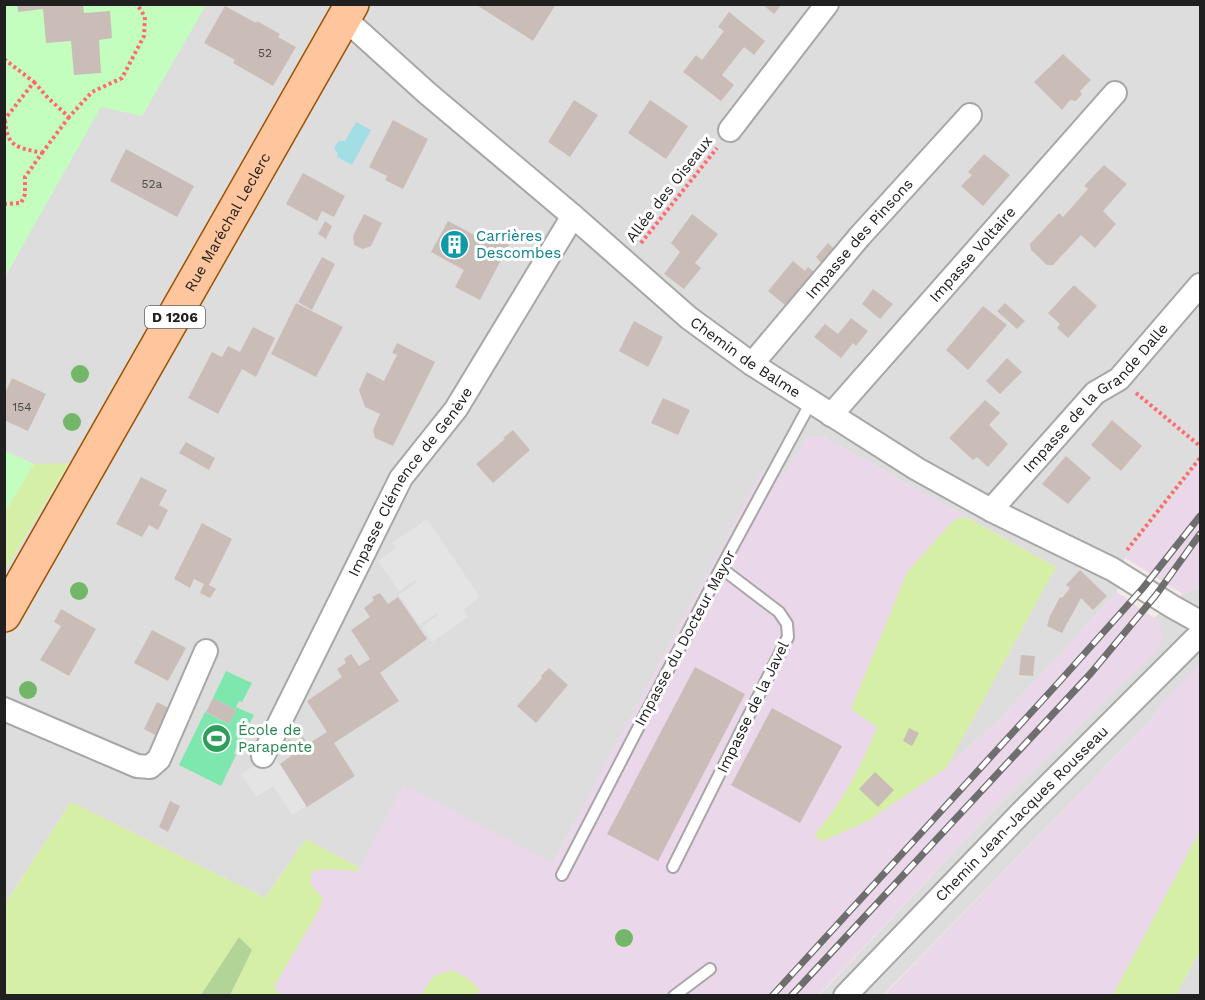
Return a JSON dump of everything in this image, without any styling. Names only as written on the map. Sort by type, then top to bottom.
[{"type":"main road","name":"Rue Maréchal Leclerc","points":[[4,615],[348,11]]},
{"type":"street","points":[[730,129],[827,4]]},
{"type":"street","name":"Chemin de Balme","points":[[348,11],[427,93],[573,216],[689,318],[752,364],[917,468],[992,510],[1112,569],[1200,622]]},
{"type":"street","name":"Impasse Voltaire","points":[[831,415],[1115,93]]},
{"type":"street","name":"Impasse des Pinsons","points":[[752,364],[860,236],[970,115]]},
{"type":"street","name":"Impasse Clémence de Genève","points":[[263,756],[401,477],[456,410],[573,216]]},
{"type":"street","name":"Impasse de la Grande Dalle","points":[[992,510],[1095,393],[1119,379],[1200,285]]},
{"type":"street","name":"Chemin Jean-Jacques Rousseau","points":[[845,996],[1019,815],[1200,634]]},
{"type":"street","points":[[4,710],[137,766],[150,767],[159,759],[206,651]]},
{"type":"lane","name":"Impasse du Docteur Mayor","points":[[562,875],[721,568],[811,402]]},
{"type":"lane","name":"Impasse de la Javel","points":[[673,867],[788,637],[787,624],[779,612],[721,568]]},
{"type":"lane","points":[[674,996],[710,969]]},
{"type":"path","points":[[4,204],[21,203],[25,194],[25,177],[69,117],[92,92],[122,78],[144,36],[145,16],[138,4]]},
{"type":"path","points":[[4,59],[34,82],[69,117]]},
{"type":"path","points":[[34,82],[5,119],[6,135],[17,147],[42,153]]},
{"type":"path","name":"Allée des Oiseaux","points":[[626,263],[730,129]]},
{"type":"path","points":[[1119,379],[1200,446]]},
{"type":"path","points":[[1112,569],[1200,458]]},
{"type":"shaded area","points":[[4,5],[1200,5],[1200,463],[1125,558],[1117,592],[998,721],[946,768],[1056,567],[822,436],[807,437],[782,479],[763,470],[553,863],[404,786],[360,868],[306,839],[265,898],[71,802],[5,904],[5,571],[69,464],[34,464],[5,512]]},
{"type":"shaded area","points":[[822,436],[1056,567],[947,767],[998,721],[1117,592],[1154,618],[1160,625],[1163,637],[1157,650],[992,811],[819,995],[201,996],[306,839],[360,868],[404,785],[553,863],[763,469],[782,478],[807,437]]},
{"type":"shaded area","points":[[1200,463],[1200,587],[1183,594],[1125,558]]},
{"type":"shaded area","points":[[427,519],[480,597],[464,609],[468,617],[432,642],[422,627],[437,616],[437,613],[419,625],[399,595],[417,582],[415,580],[399,591],[378,561],[396,548],[392,543]]},
{"type":"shaded area","points":[[1200,587],[1200,665],[1170,695],[1152,719],[883,995],[819,996],[992,811],[1157,650],[1160,625],[1154,618],[1183,594]]},
{"type":"shaded area","points":[[1200,665],[1200,831],[1113,995],[883,996],[1152,719],[1170,695]]},
{"type":"shaded area","points":[[273,754],[306,806],[292,815],[273,786],[256,797],[241,774]]},
{"type":"shaded area","points":[[1200,950],[1200,995],[1176,995]]},
{"type":"green space","points":[[5,5],[206,5],[142,116],[101,107],[5,277]]},
{"type":"green space","points":[[5,451],[34,464],[5,512]]},
{"type":"green space","points":[[69,463],[5,571],[5,512],[34,464]]},
{"type":"green space","points":[[966,517],[1056,567],[946,768],[868,821],[820,842],[815,834],[850,783],[877,727],[851,709],[907,572],[954,520]]},
{"type":"green space","name":"École de Parapente","points":[[226,671],[252,683],[242,702],[239,701],[236,707],[254,715],[234,753],[236,755],[221,786],[179,765],[205,712],[229,724],[236,710],[213,698]]},
{"type":"green space","points":[[71,802],[265,898],[306,839],[360,868],[359,871],[328,869],[312,871],[310,884],[323,898],[320,908],[274,987],[281,995],[230,995],[252,950],[239,938],[201,995],[5,996],[5,904]]},
{"type":"green space","points":[[1200,831],[1200,950],[1176,995],[1113,995]]},
{"type":"green space","points":[[239,937],[252,950],[230,995],[201,995]]},
{"type":"green space","points":[[452,970],[469,979],[480,990],[474,995],[421,995],[434,976]]},
{"type":"water","points":[[356,122],[371,130],[352,165],[337,157],[338,154],[334,148],[339,141],[345,141]]},
{"type":"building","points":[[17,4],[83,4],[84,13],[110,11],[112,38],[99,40],[101,73],[74,75],[71,41],[46,43],[43,9],[18,12]]},
{"type":"building","points":[[475,4],[556,4],[533,41]]},
{"type":"building","points":[[762,4],[782,4],[774,14]]},
{"type":"building","points":[[225,6],[280,34],[278,37],[296,47],[273,86],[233,63],[235,60],[204,43]]},
{"type":"building","points":[[729,12],[765,41],[754,55],[744,47],[722,75],[734,85],[721,101],[683,72],[696,55],[702,60],[724,31],[718,27]]},
{"type":"building","points":[[1063,54],[1091,80],[1080,91],[1082,94],[1076,101],[1070,100],[1062,110],[1034,82]]},
{"type":"building","points":[[574,100],[598,115],[570,157],[548,142]]},
{"type":"building","points":[[650,100],[688,126],[666,159],[628,133]]},
{"type":"building","points":[[393,120],[428,139],[403,189],[385,180],[387,176],[369,167]]},
{"type":"building","points":[[126,149],[194,186],[177,217],[110,181]]},
{"type":"building","points":[[984,154],[1010,175],[983,206],[961,186],[972,175],[968,172]]},
{"type":"building","points":[[1104,165],[1127,184],[1103,211],[1116,224],[1095,248],[1081,235],[1053,265],[1047,265],[1031,250],[1030,244],[1059,213],[1063,217],[1088,189],[1084,186]]},
{"type":"building","points":[[303,173],[345,196],[334,217],[322,211],[317,221],[286,204]]},
{"type":"building","points":[[364,214],[382,223],[371,246],[363,249],[354,245],[353,236]]},
{"type":"building","points":[[692,214],[718,234],[695,263],[701,268],[684,289],[664,274],[680,252],[671,243]]},
{"type":"building","points":[[325,221],[332,226],[326,239],[318,234]]},
{"type":"building","points":[[448,221],[480,238],[485,230],[510,243],[480,300],[455,287],[464,270],[431,252]]},
{"type":"building","points":[[828,243],[836,251],[824,266],[816,257]]},
{"type":"building","points":[[322,257],[335,264],[312,310],[298,302]]},
{"type":"building","points":[[793,261],[805,271],[808,267],[817,274],[798,296],[795,294],[785,305],[768,291]]},
{"type":"building","points":[[1074,285],[1097,306],[1068,338],[1057,328],[1060,324],[1048,313]]},
{"type":"building","points":[[873,289],[893,304],[880,319],[862,304]]},
{"type":"building","points":[[296,303],[343,327],[316,377],[271,354]]},
{"type":"building","points":[[1005,303],[1025,321],[1017,329],[997,311]]},
{"type":"building","points":[[983,306],[1007,325],[968,370],[946,350]]},
{"type":"building","points":[[851,318],[868,331],[856,346],[853,343],[841,358],[814,337],[825,324],[838,334]]},
{"type":"building","points":[[634,321],[663,337],[648,367],[619,351]]},
{"type":"building","points":[[253,327],[275,338],[256,377],[242,369],[218,414],[188,398],[212,352],[222,357],[228,346],[240,352]]},
{"type":"building","points":[[397,343],[435,362],[393,446],[375,438],[373,430],[380,414],[365,407],[359,390],[367,372],[384,381],[397,355],[392,353]]},
{"type":"building","points":[[1007,358],[1022,372],[1000,394],[986,381]]},
{"type":"building","points":[[12,378],[46,394],[28,431],[4,420],[4,395]]},
{"type":"building","points":[[663,398],[690,410],[678,435],[651,423]]},
{"type":"building","points":[[985,400],[1000,413],[989,425],[1008,444],[988,467],[977,457],[973,460],[949,438]]},
{"type":"building","points":[[1112,420],[1142,446],[1121,471],[1091,445]]},
{"type":"building","points":[[513,430],[530,450],[493,483],[476,464]]},
{"type":"building","points":[[186,442],[215,458],[209,470],[179,453]]},
{"type":"building","points":[[1066,456],[1091,478],[1068,504],[1042,484]]},
{"type":"building","points":[[141,477],[167,490],[159,505],[168,510],[158,530],[149,525],[142,537],[116,524]]},
{"type":"building","points":[[202,523],[232,539],[209,585],[216,589],[210,598],[200,593],[204,584],[194,579],[190,588],[174,579]]},
{"type":"building","points":[[1080,570],[1107,596],[1093,610],[1081,598],[1062,633],[1047,626],[1060,597],[1062,598],[1070,588],[1066,585]]},
{"type":"building","points":[[380,593],[388,604],[398,597],[427,639],[380,673],[399,701],[334,743],[355,776],[307,807],[280,764],[291,756],[283,743],[290,739],[292,744],[303,737],[308,744],[327,732],[307,701],[342,677],[337,669],[346,663],[344,659],[351,654],[359,666],[370,659],[351,630],[370,617],[364,608],[374,600],[372,597]]},
{"type":"building","points":[[61,609],[96,629],[69,676],[40,660],[61,626],[54,622]]},
{"type":"building","points":[[152,630],[186,648],[168,681],[134,663]]},
{"type":"building","points":[[1021,655],[1035,656],[1033,676],[1019,675]]},
{"type":"building","points":[[695,667],[745,694],[658,861],[607,834]]},
{"type":"building","points":[[549,668],[568,685],[536,723],[517,706]]},
{"type":"building","points":[[213,698],[236,710],[229,724],[206,712]]},
{"type":"building","points":[[157,702],[169,708],[157,736],[144,729]]},
{"type":"building","points":[[772,708],[842,746],[800,823],[731,785]]},
{"type":"building","points":[[909,728],[919,733],[912,746],[903,741]]},
{"type":"building","points":[[875,772],[894,790],[878,807],[859,789]]},
{"type":"building","points":[[170,801],[180,806],[168,832],[159,827]]},
{"type":"railway","points":[[772,996],[1143,588],[1200,516]]},
{"type":"railway","points":[[791,996],[1091,673],[1156,595],[1200,534]]},
{"type":"place","name":"Carrières Descombes","points":[[455,245]]},
{"type":"place","name":"École de Parapente","points":[[217,739]]}]
